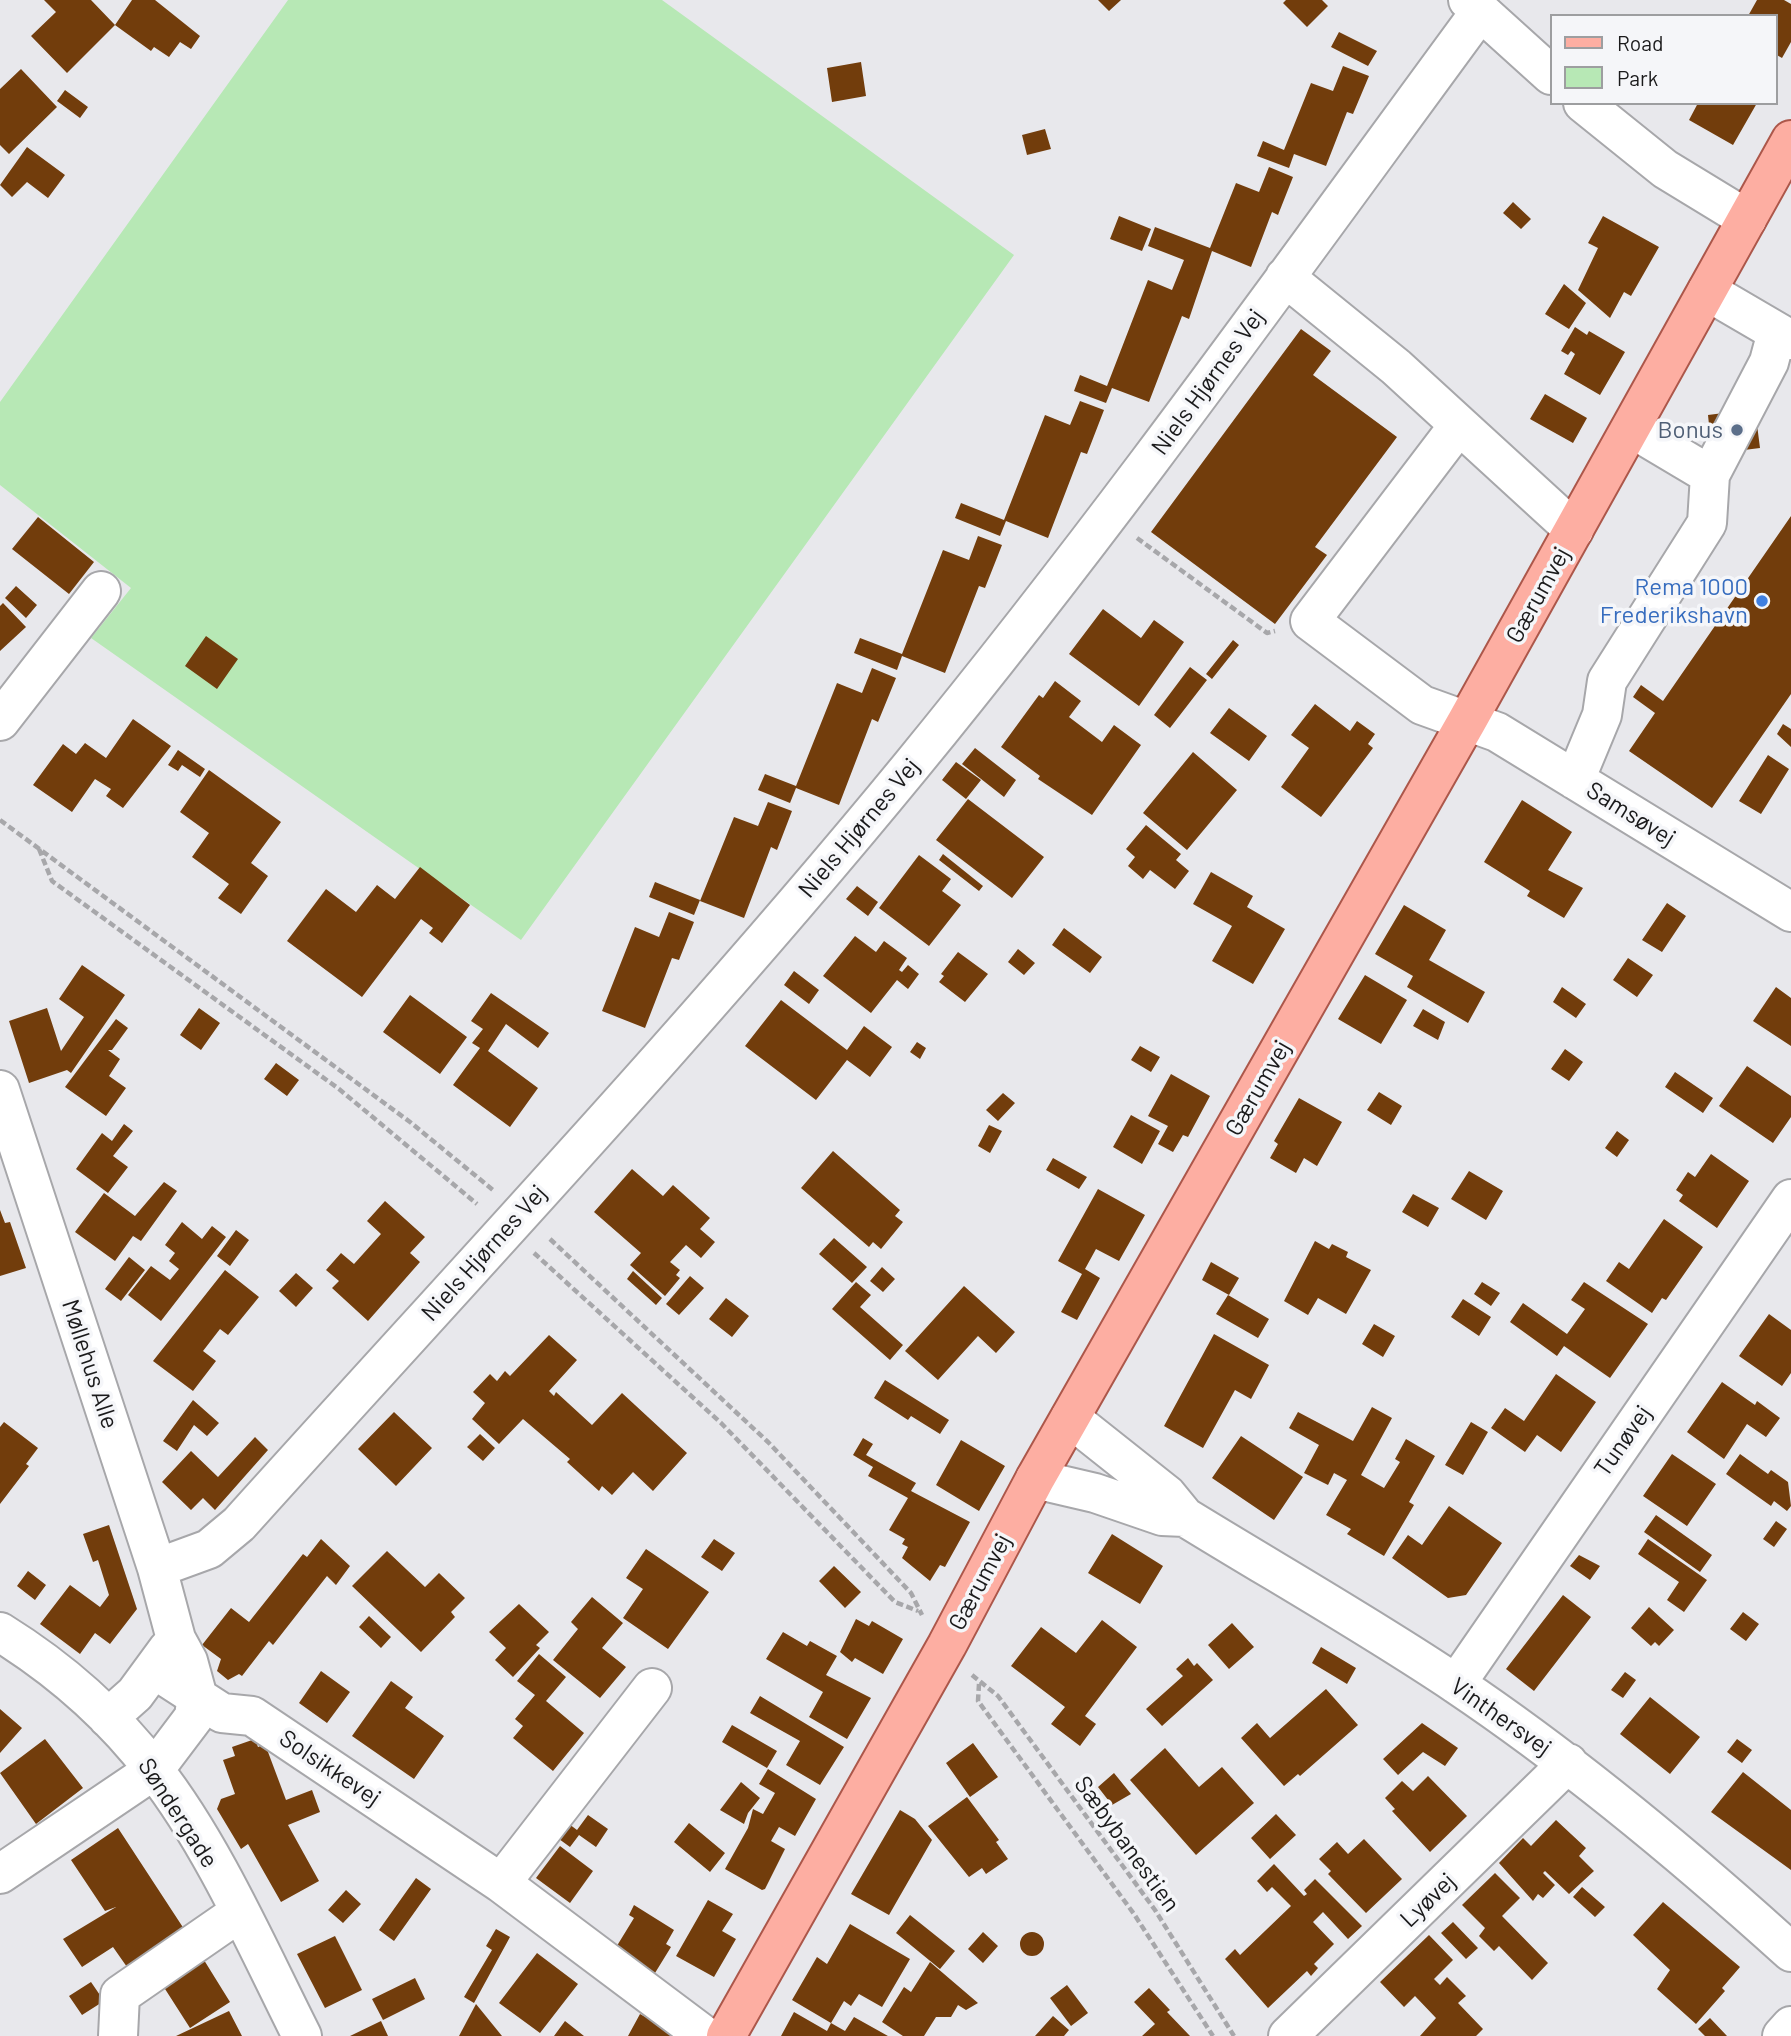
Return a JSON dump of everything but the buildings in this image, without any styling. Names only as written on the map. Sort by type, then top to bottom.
[{"type":"main road","name":"Gærumvej","points":[[726,2036],[947,1645],[1035,1479],[1467,721],[1791,140]]},
{"type":"street","points":[[1474,6],[1550,74]]},
{"type":"street","name":"Niels Hjørnes Vej","points":[[157,1568],[209,1549],[239,1524],[708,1007],[912,765],[1108,517],[1285,277],[1474,6]]},
{"type":"street","points":[[1585,105],[1665,169],[1747,219]]},
{"type":"street","points":[[1285,277],[1396,367],[1574,530]]},
{"type":"street","points":[[1575,780],[1602,715],[1607,681],[1707,523],[1710,475],[1784,336],[1707,291]]},
{"type":"street","points":[[1310,621],[1459,425]]},
{"type":"street","points":[[1630,428],[1710,475]]},
{"type":"street","points":[[0,721],[101,591]]},
{"type":"street","name":"Samsøvej","points":[[1310,621],[1422,705],[1497,732],[1791,912]]},
{"type":"street","name":"Møllehus Alle","points":[[0,1090],[157,1568],[165,1654]]},
{"type":"street","name":"Tunøvej","points":[[1456,1684],[1791,1199]]},
{"type":"street","name":"Vinthersvej","points":[[1070,1418],[1167,1494],[1185,1517],[1456,1684],[1568,1763],[1660,1836],[1791,1952]]},
{"type":"street","name":"Vinthersvej","points":[[1035,1479],[1095,1493],[1161,1516],[1185,1517]]},
{"type":"street","name":"Søndergade","points":[[0,1632],[65,1677],[154,1770],[184,1815],[240,1912],[302,2036]]},
{"type":"street","points":[[107,1718],[135,1694],[165,1654]]},
{"type":"street","name":"Solsikkevej","points":[[165,1654],[197,1694],[222,1713],[252,1716],[501,1883],[705,2036]]},
{"type":"street","points":[[501,1883],[652,1688]]},
{"type":"street","points":[[0,1874],[154,1770],[194,1717],[197,1694]]},
{"type":"street","name":"Lyøvej","points":[[1289,2036],[1568,1763]]},
{"type":"street","points":[[118,2036],[120,1995],[240,1912]]},
{"type":"street","points":[[1782,2036],[1791,2026]]},
{"type":"path","points":[[1108,517],[1267,633],[1310,621]]},
{"type":"path","points":[[0,820],[38,847]]},
{"type":"path","name":"Sæbybanestien","points":[[1213,2036],[1134,1914],[978,1701],[979,1683],[998,1696],[1154,1910],[1234,2036]]},
{"type":"green space","points":[[288,0],[662,0],[1014,255],[521,940],[91,638],[131,588],[0,485],[0,402]]},
{"type":"place","name":"Bonus","points":[[1737,430]]},
{"type":"place","name":"Rema 1000 Frederikshavn","points":[[1762,601]]}]
